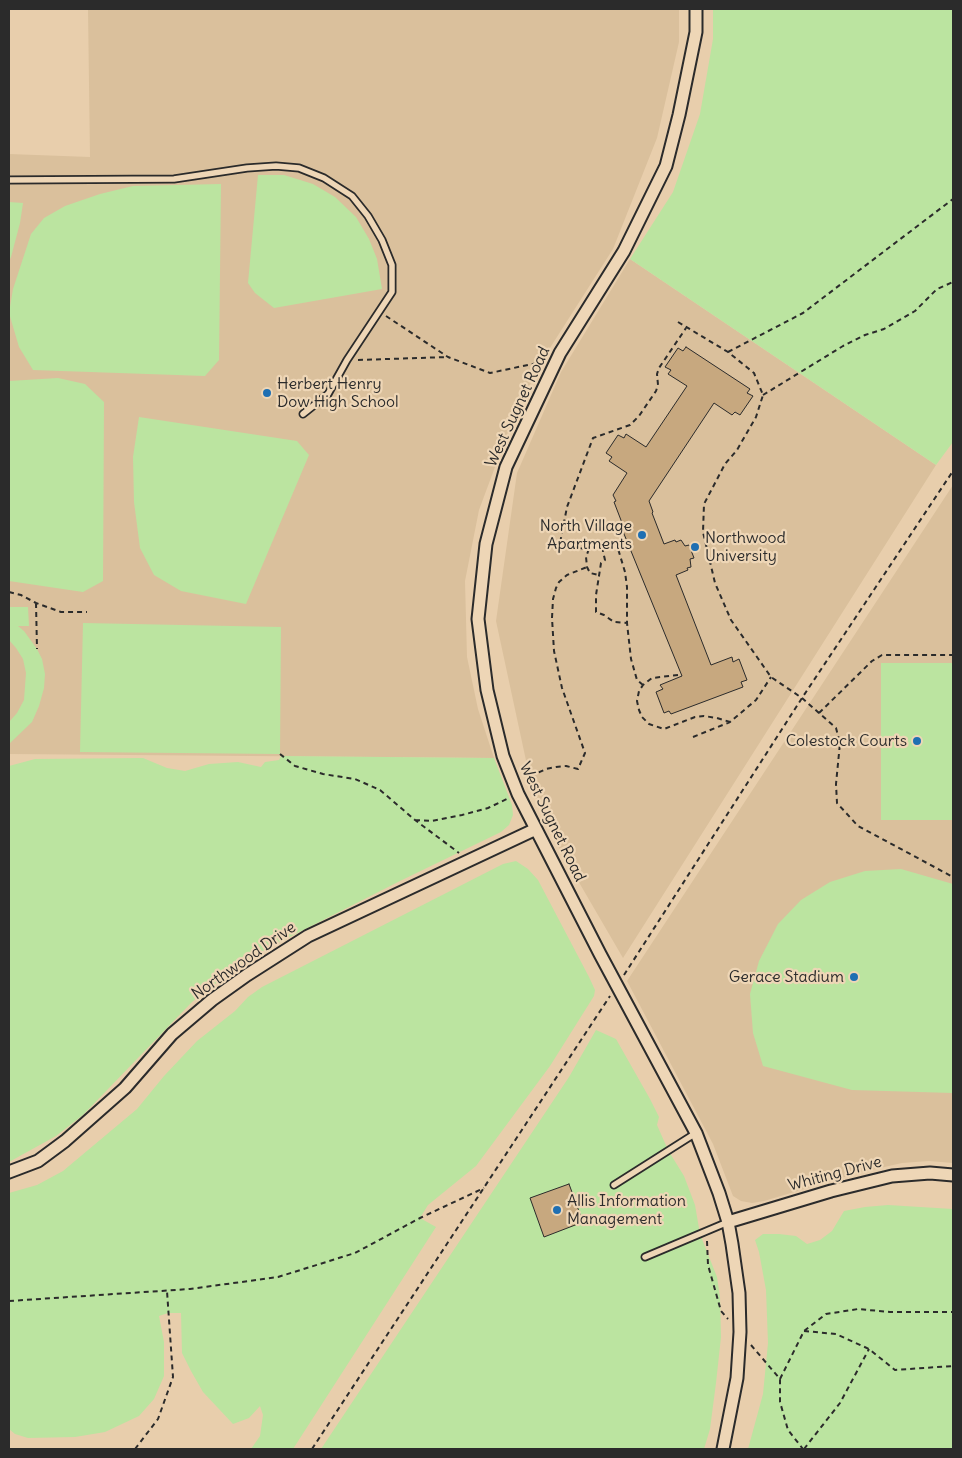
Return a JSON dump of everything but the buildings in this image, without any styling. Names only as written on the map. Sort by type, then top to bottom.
[{"type":"street","name":"West Sugnet Road","points":[[696,9],[696,32],[679,115],[666,166],[624,251],[560,353],[506,466],[486,544],[478,619],[487,690],[503,756],[518,794],[696,1134],[717,1186],[728,1222],[738,1294],[740,1332],[737,1378],[723,1449]]},
{"type":"street","name":"Northwood Drive","points":[[9,1172],[38,1161],[65,1141],[125,1088],[172,1034],[212,1000],[247,974],[308,936],[536,829]]},
{"type":"street","name":"Whiting Drive","points":[[728,1222],[831,1191],[892,1176],[930,1173],[953,1175]]},
{"type":"lane","points":[[9,180],[174,179],[276,166],[300,168],[324,178],[352,196],[368,216],[382,240],[392,266],[392,292],[347,360],[328,394],[303,414]]},
{"type":"lane","points":[[614,1184],[696,1134]]},
{"type":"lane","points":[[645,1257],[728,1222]]},
{"type":"path","points":[[728,352],[803,313],[953,199]]},
{"type":"path","points":[[763,395],[843,346],[865,335],[884,329],[915,311],[937,289],[953,282]]},
{"type":"path","points":[[380,312],[448,357],[490,373],[541,362],[560,353]]},
{"type":"path","points":[[678,322],[728,352],[754,373],[763,395],[756,417],[737,450],[725,464],[704,504],[703,532],[715,583],[731,620],[771,676],[802,698],[836,728],[840,743],[836,784],[837,803],[858,826],[953,877]]},
{"type":"path","points":[[643,685],[637,680],[631,659],[627,624],[627,587],[625,572],[616,542],[590,548],[560,543],[567,507],[593,438],[630,425],[639,416],[656,391],[659,368],[686,327]]},
{"type":"path","points":[[347,360],[448,357]]},
{"type":"path","points":[[312,1449],[617,986],[802,698],[953,471]]},
{"type":"path","points":[[602,546],[605,560],[601,563],[596,595],[596,612],[614,622],[627,624]]},
{"type":"path","points":[[590,548],[586,557],[587,567],[590,573],[599,575]]},
{"type":"path","points":[[528,786],[531,776],[546,769],[566,766],[578,769],[585,753],[562,688],[554,651],[552,618],[553,599],[559,582],[567,575],[587,567]]},
{"type":"path","points":[[9,592],[21,595],[61,612],[87,612]]},
{"type":"path","points":[[36,603],[37,649]]},
{"type":"path","points":[[819,713],[872,661],[882,654],[953,655]]},
{"type":"path","points":[[678,675],[652,678],[638,691],[639,710],[642,717],[649,724],[664,729],[695,717],[704,716],[730,722]]},
{"type":"path","points":[[693,737],[730,722],[756,700],[771,676]]},
{"type":"path","points":[[280,754],[295,766],[323,774],[355,779],[380,790],[415,820],[469,861]]},
{"type":"path","points":[[415,820],[432,821],[471,813],[488,808],[518,794]]},
{"type":"path","points":[[9,1301],[190,1289],[278,1277],[355,1253],[420,1218],[484,1188]]},
{"type":"path","points":[[135,1449],[158,1419],[172,1378],[167,1291]]},
{"type":"path","points":[[780,1379],[804,1331],[826,1314],[858,1309],[890,1312],[953,1312]]},
{"type":"path","points":[[804,1331],[836,1334],[869,1349],[895,1370],[953,1366]]},
{"type":"path","points":[[804,1449],[840,1403],[869,1349]]},
{"type":"shaded area","name":"Herbert Henry Dow High School","points":[[88,9],[679,9],[679,42],[657,138],[613,249],[541,362],[511,424],[479,510],[465,581],[467,657],[478,709],[494,758],[9,754],[9,154],[90,157]]},
{"type":"shaded area","name":"Northwood University","points":[[630,259],[936,465],[623,958],[559,848],[533,793],[496,621],[517,473],[561,372]]},
{"type":"shaded area","points":[[953,485],[953,1163],[929,1161],[902,1163],[858,1173],[764,1201],[752,1203],[741,1201],[733,1196],[713,1144],[627,981]]},
{"type":"green space","points":[[713,9],[953,9],[953,442],[936,465],[630,259],[673,192],[700,114],[713,39]]},
{"type":"green space","points":[[258,175],[284,175],[313,184],[335,197],[356,217],[369,239],[377,259],[382,289],[274,308],[255,293],[248,283]]},
{"type":"green space","points":[[221,184],[219,360],[205,376],[33,370],[19,347],[9,313],[13,289],[31,234],[44,218],[65,206],[100,194],[133,186]]},
{"type":"green space","points":[[9,202],[23,203],[20,223],[9,261]]},
{"type":"green space","points":[[58,378],[85,384],[104,402],[103,581],[83,592],[9,581],[9,381]]},
{"type":"green space","points":[[139,417],[297,441],[309,455],[246,604],[181,591],[154,575],[140,548],[134,502],[133,457]]},
{"type":"green space","points":[[9,607],[28,607],[29,626],[18,626],[37,649],[42,659],[45,674],[44,688],[32,722],[9,744],[9,722],[17,713],[24,700],[26,673],[23,659],[9,640]]},
{"type":"green space","points":[[83,623],[281,627],[280,754],[80,752]]},
{"type":"green space","name":"Colestock Courts","points":[[881,663],[953,663],[953,820],[881,820]]},
{"type":"green space","points":[[281,756],[494,758],[512,805],[513,815],[509,825],[501,832],[270,947],[241,964],[192,1002],[83,1115],[56,1136],[9,1162],[9,766],[35,759],[143,758],[167,768],[185,771],[209,764],[238,762],[261,767],[265,762],[279,760]]},
{"type":"green space","points":[[516,861],[528,869],[538,880],[589,977],[595,990],[594,996],[550,1066],[476,1166],[428,1205],[420,1218],[436,1227],[293,1449],[251,1449],[260,1436],[263,1415],[260,1406],[249,1418],[233,1424],[203,1392],[182,1353],[181,1313],[168,1313],[159,1316],[164,1342],[164,1376],[154,1399],[139,1416],[105,1432],[75,1437],[28,1438],[15,1434],[9,1429],[9,1193],[37,1185],[63,1171],[137,1109],[164,1076],[197,1041],[262,987],[503,864]]},
{"type":"green space","name":"Gerace Stadium","points":[[901,869],[953,884],[953,1093],[852,1090],[763,1066],[753,1033],[750,994],[759,961],[778,924],[801,900],[830,882],[865,871]]},
{"type":"green space","points":[[596,1030],[616,1039],[659,1117],[657,1125],[668,1150],[684,1176],[695,1205],[700,1234],[717,1277],[720,1297],[721,1337],[710,1429],[704,1449],[321,1449],[569,1077]]},
{"type":"green space","points":[[888,1205],[953,1209],[953,1449],[748,1449],[763,1394],[768,1343],[766,1290],[755,1240],[763,1234],[779,1234],[796,1236],[807,1244],[820,1240],[832,1231],[844,1211]]},
{"type":"place","name":"Herbert Henry Dow High School","points":[[267,393]]},
{"type":"place","name":"North Village Apartments","points":[[642,535]]},
{"type":"place","name":"Northwood University","points":[[695,547]]},
{"type":"place","name":"Colestock Courts","points":[[917,741]]},
{"type":"place","name":"Gerace Stadium","points":[[854,977]]},
{"type":"place","name":"Allis Information Management","points":[[557,1210]]}]
